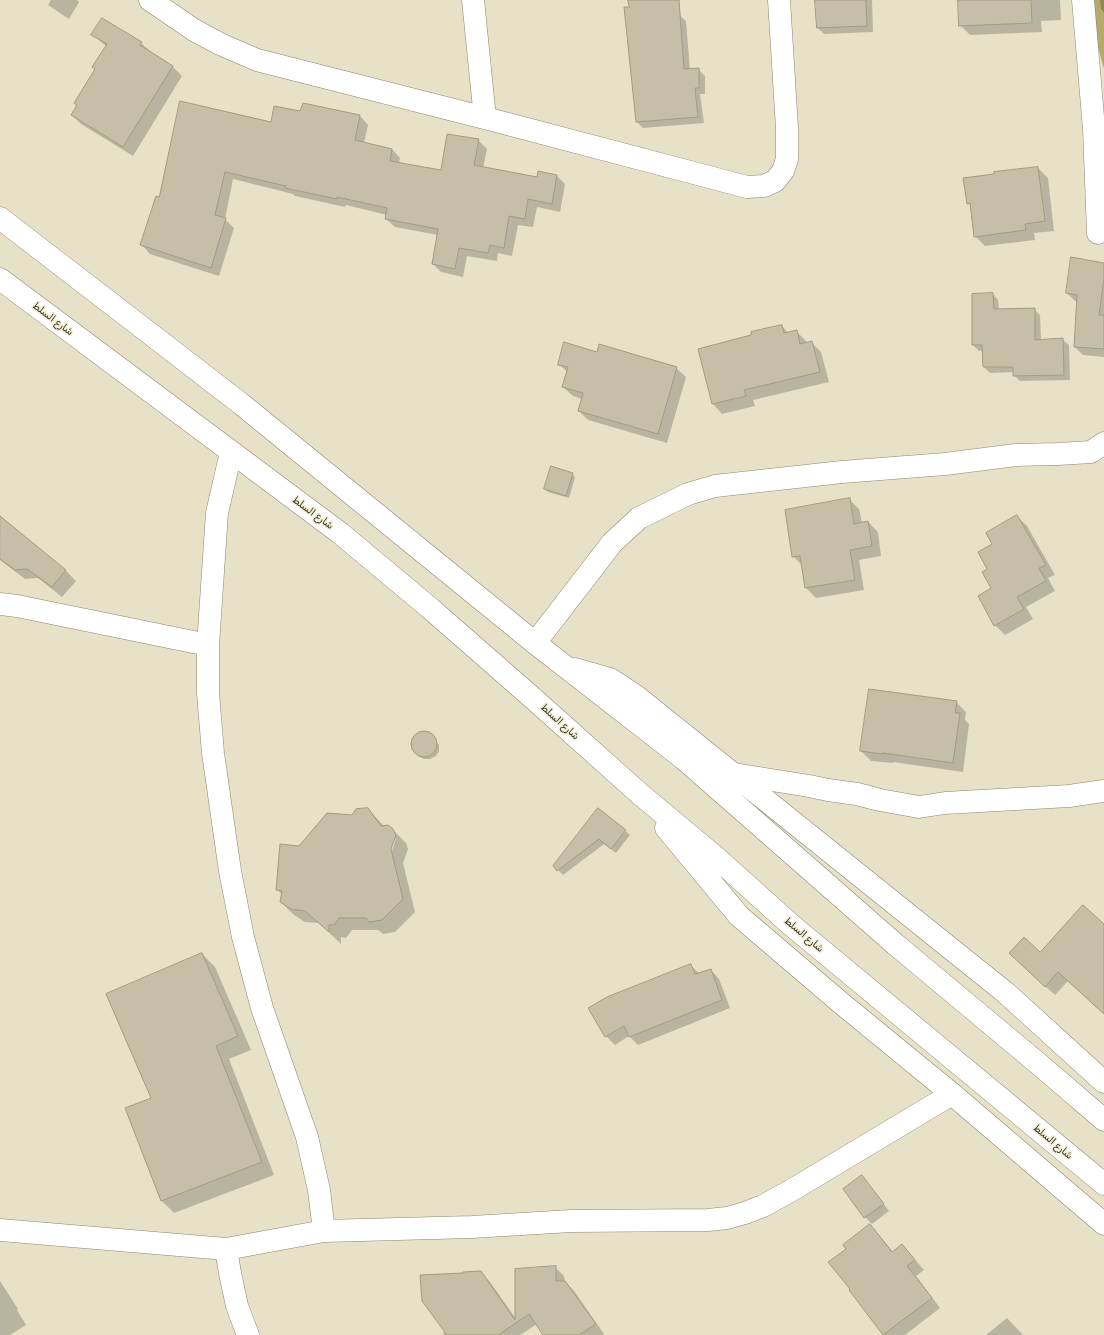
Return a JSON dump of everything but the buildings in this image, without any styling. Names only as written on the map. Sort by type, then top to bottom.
[{"type":"street","points":[[150,0],[194,30],[220,44],[257,60],[747,187],[764,186],[775,181],[783,171],[787,159],[787,128],[779,0]]},
{"type":"street","points":[[473,0],[485,118]]},
{"type":"street","points":[[1083,0],[1099,127],[1098,233]]},
{"type":"street","points":[[0,218],[246,408],[535,643],[684,759],[895,944],[1104,1120]]},
{"type":"street","name":"شارع السلط","points":[[0,279],[340,533],[521,688],[640,794],[714,856],[790,924],[1104,1184]]},
{"type":"street","points":[[535,643],[612,543],[640,518],[688,494],[715,486],[834,473],[945,464],[1016,455],[1091,452],[1104,444]]},
{"type":"street","points":[[231,452],[217,513],[208,645],[208,693],[213,753],[230,871],[243,937],[262,1008],[307,1137],[319,1190],[324,1231]]},
{"type":"street","points":[[0,604],[17,606],[208,645]]},
{"type":"street","points":[[564,665],[610,679],[636,696],[1006,993],[1104,1082]]},
{"type":"street","points":[[734,774],[857,794],[919,807],[945,803],[1069,796],[1104,791]]},
{"type":"street","points":[[640,794],[686,853],[739,916],[841,1003],[952,1094],[1104,1224]]},
{"type":"street","points":[[0,1230],[226,1248],[324,1231],[571,1222],[708,1220],[727,1218],[745,1214],[763,1206],[952,1094]]},
{"type":"street","points":[[226,1248],[237,1306],[248,1335]]},
{"type":"shaded area","points":[[1085,0],[1104,0],[1104,69]]}]
